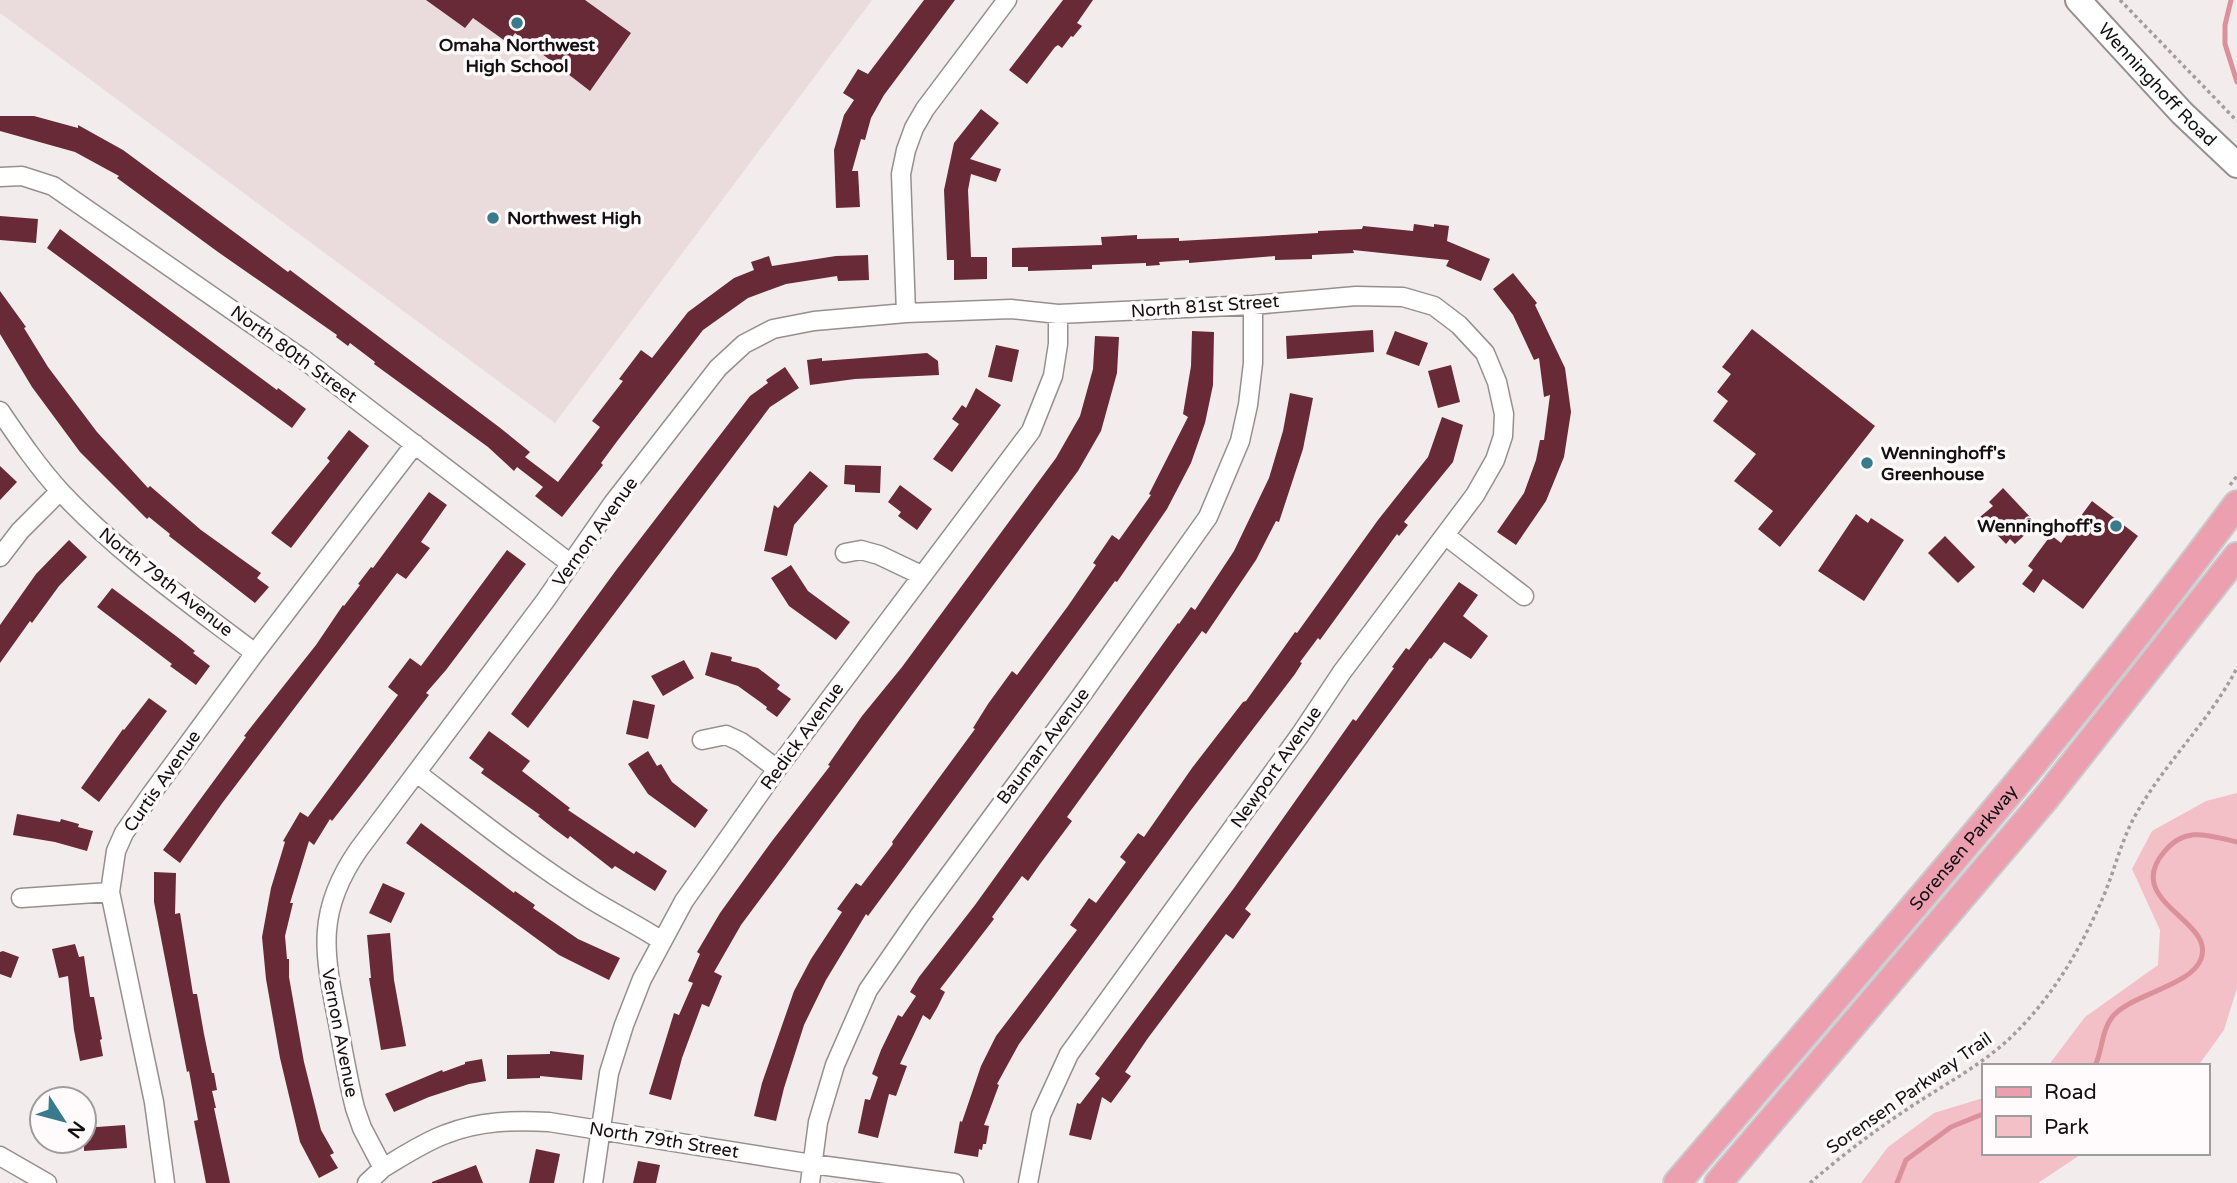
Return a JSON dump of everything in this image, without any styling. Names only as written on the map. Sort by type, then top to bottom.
[{"type":"main road","name":"Sorensen Parkway","points":[[1677,1183],[2035,762],[2116,662],[2237,504]]},
{"type":"main road","name":"Sorensen Parkway","points":[[1718,1183],[2046,797],[2237,556]]},
{"type":"street","points":[[906,313],[901,174],[906,150],[925,109],[1007,0]]},
{"type":"street","name":"Wenninghoff Road","points":[[2078,0],[2182,113],[2237,165]]},
{"type":"street","name":"North 80th Street","points":[[0,177],[22,176],[53,186],[307,362],[571,564]]},
{"type":"street","name":"North 81st Street","points":[[906,313],[1011,309],[1058,314],[1254,305],[1348,296],[1403,296],[1434,306],[1460,325],[1485,353]]},
{"type":"street","name":"Bauman Avenue","points":[[810,1183],[818,1122],[835,1065],[868,990],[925,907],[1034,756],[1081,696],[1208,517],[1240,440],[1248,405],[1253,363],[1254,305]]},
{"type":"street","name":"Vernon Avenue","points":[[383,1168],[362,1128],[352,1097],[327,967],[326,925],[335,891],[350,862],[571,564],[613,503],[718,368],[744,344],[773,329],[814,321],[906,313]]},
{"type":"street","name":"Redick Avenue","points":[[593,1183],[609,1073],[642,979],[662,941],[684,901],[777,769],[1031,431],[1054,376],[1058,314]]},
{"type":"street","name":"Newport Avenue","points":[[1028,1183],[1041,1115],[1069,1054],[1300,735],[1342,672],[1446,536],[1487,477],[1503,436],[1504,414],[1497,382],[1485,353]]},
{"type":"street","name":"North 79th Avenue","points":[[0,411],[22,445],[60,491],[135,562],[255,653]]},
{"type":"street","name":"Curtis Avenue","points":[[165,1183],[154,1102],[110,892],[116,851],[124,833],[255,653],[415,444]]},
{"type":"street","points":[[0,557],[20,531],[60,491]]},
{"type":"street","points":[[1446,536],[1524,596]]},
{"type":"street","points":[[845,553],[861,550],[879,555],[921,575]]},
{"type":"street","points":[[702,740],[726,736],[741,742],[777,769]]},
{"type":"street","points":[[417,773],[477,819],[593,900],[662,941]]},
{"type":"street","points":[[21,898],[110,892]]},
{"type":"street","name":"North 79th Street","points":[[383,1168],[445,1134],[476,1125],[515,1120],[549,1122],[812,1164],[954,1183]]},
{"type":"street","points":[[0,1156],[47,1183]]},
{"type":"street","points":[[367,1183],[383,1168]]},
{"type":"path","points":[[2120,0],[2237,121]]},
{"type":"path","name":"Sorensen Parkway Trail","points":[[1810,1183],[1903,1112],[1983,1060],[2007,1041],[2045,999],[2076,952],[2091,923],[2133,819],[2169,763],[2213,709],[2237,668]]},
{"type":"shaded area","name":"Northwest High","points":[[0,0],[872,0],[555,423],[0,13]]},
{"type":"green space","points":[[2237,793],[2237,988],[2224,1030],[2199,1064],[2050,1064],[2085,1017],[2158,965],[2160,930],[2132,869],[2152,831],[2206,801]]},
{"type":"green space","points":[[1982,1098],[1982,1155],[2080,1155],[2038,1183],[1861,1183],[1888,1147],[1934,1113]]},
{"type":"building","points":[[426,0],[585,0],[631,33],[590,91],[515,33],[508,43],[473,18],[465,28]]},
{"type":"building","points":[[924,0],[955,0],[884,95],[871,118],[865,140],[861,139],[852,171],[858,171],[860,207],[836,208],[834,150],[844,115],[854,100],[843,93],[858,69],[868,74]]},
{"type":"building","points":[[1063,0],[1093,0],[1077,23],[1082,26],[1062,48],[1058,45],[1055,47],[1027,84],[1009,70]]},
{"type":"building","points":[[981,109],[999,123],[970,159],[1001,169],[996,182],[971,174],[968,190],[971,257],[987,257],[987,279],[954,280],[954,260],[947,260],[944,190],[954,143]]},
{"type":"building","points":[[0,116],[34,116],[78,128],[78,125],[123,150],[288,272],[290,270],[499,427],[530,452],[525,457],[558,482],[600,427],[592,421],[623,381],[619,379],[641,350],[652,358],[688,312],[734,278],[754,270],[751,262],[769,256],[772,266],[836,256],[868,255],[869,280],[838,281],[837,276],[786,284],[748,298],[703,330],[562,517],[535,496],[543,487],[517,467],[514,471],[488,447],[374,364],[375,362],[350,343],[348,346],[336,337],[337,335],[117,178],[119,176],[75,152],[0,131]]},
{"type":"building","points":[[0,216],[38,219],[36,243],[0,240]]},
{"type":"building","points":[[1414,224],[1449,226],[1447,241],[1490,259],[1481,281],[1446,266],[1449,260],[1353,250],[1354,253],[1312,255],[1312,259],[1275,260],[1275,256],[1189,263],[1189,260],[1159,262],[1160,265],[1146,266],[1146,263],[1092,265],[1092,269],[1028,271],[1028,267],[1012,267],[1012,248],[1102,245],[1101,237],[1137,235],[1137,239],[1179,238],[1179,241],[1318,233],[1362,229],[1363,226],[1413,231]]},
{"type":"building","points":[[60,229],[306,409],[292,428],[47,248]]},
{"type":"building","points":[[1513,273],[1537,303],[1535,305],[1565,368],[1571,412],[1564,457],[1546,501],[1516,545],[1497,532],[1524,493],[1540,440],[1544,440],[1550,395],[1544,397],[1539,358],[1534,360],[1513,315],[1493,289]]},
{"type":"building","points":[[0,291],[26,327],[24,328],[48,367],[97,432],[148,488],[150,486],[201,530],[261,573],[257,578],[269,587],[255,603],[169,536],[170,534],[149,517],[147,519],[80,452],[32,387],[0,334]]},
{"type":"building","points":[[1752,329],[1875,426],[1780,547],[1758,529],[1773,511],[1734,481],[1756,454],[1713,421],[1728,401],[1717,392],[1731,374],[1722,367]]},
{"type":"building","points":[[1373,330],[1374,352],[1287,359],[1286,336]]},
{"type":"building","points":[[1192,331],[1214,332],[1213,385],[1205,423],[1191,463],[1167,509],[1117,582],[1115,581],[868,916],[866,914],[826,980],[804,1025],[776,1121],[754,1116],[762,1083],[794,991],[842,912],[837,909],[856,883],[861,886],[975,729],[973,728],[988,704],[1012,671],[1017,675],[1068,606],[1096,565],[1093,563],[1112,535],[1119,540],[1151,495],[1149,494],[1188,417],[1183,414],[1191,366]]},
{"type":"building","points":[[1395,331],[1428,343],[1419,366],[1386,354]]},
{"type":"building","points":[[1095,336],[1119,337],[1117,373],[1101,431],[1078,471],[741,925],[714,972],[722,976],[709,1007],[702,1004],[682,1058],[671,1100],[649,1094],[674,1013],[679,1015],[693,983],[688,981],[700,954],[697,952],[720,913],[830,766],[828,765],[862,716],[902,667],[1056,458],[1080,416],[1093,369]]},
{"type":"building","points":[[996,345],[1019,350],[1012,382],[988,377]]},
{"type":"building","points":[[927,353],[938,361],[939,375],[855,379],[810,385],[807,360]]},
{"type":"building","points":[[1451,365],[1460,402],[1438,408],[1428,371]]},
{"type":"building","points":[[785,367],[799,388],[770,407],[528,728],[511,714],[617,569],[750,396],[768,383],[766,380]]},
{"type":"building","points":[[976,388],[1001,405],[952,472],[933,459],[959,424],[952,419],[962,405],[966,408]]},
{"type":"building","points":[[1290,393],[1313,398],[1303,449],[1279,522],[1276,521],[1256,560],[1206,634],[1202,631],[1067,817],[1072,821],[1028,881],[1022,876],[992,917],[994,919],[940,989],[945,992],[930,1020],[923,1015],[900,1064],[907,1066],[896,1096],[889,1094],[878,1138],[858,1133],[865,1099],[870,1100],[878,1077],[872,1074],[881,1050],[898,1015],[902,1017],[916,996],[910,992],[919,977],[975,905],[1178,623],[1191,607],[1195,610],[1234,551],[1269,478],[1283,431]]},
{"type":"building","points":[[1442,417],[1463,425],[1453,462],[1404,522],[1408,525],[1399,536],[1397,534],[1320,640],[1318,638],[1300,662],[1302,663],[1295,674],[1019,1044],[997,1084],[999,1085],[984,1125],[989,1126],[986,1144],[983,1144],[982,1150],[979,1149],[978,1157],[954,1153],[960,1121],[962,1122],[981,1066],[996,1036],[1077,930],[1070,925],[1089,898],[1096,903],[1126,862],[1120,857],[1138,833],[1144,837],[1192,768],[1246,701],[1378,520],[1428,457]]},
{"type":"building","points":[[349,430],[369,446],[291,548],[271,533],[330,461],[327,458]]},
{"type":"building","points":[[845,465],[881,466],[880,493],[855,492],[855,485],[844,484]]},
{"type":"building","points":[[0,466],[17,482],[0,500]]},
{"type":"building","points":[[810,471],[828,486],[794,525],[787,556],[764,551],[774,505],[778,508]]},
{"type":"building","points":[[900,485],[932,509],[917,530],[898,516],[901,512],[888,502]]},
{"type":"building","points":[[2003,488],[2033,520],[2033,527],[2015,544],[2010,539],[2006,544],[1980,517],[1993,506],[1989,502]]},
{"type":"building","points":[[429,492],[447,505],[421,542],[430,548],[406,579],[397,573],[223,802],[180,863],[163,850],[246,737],[244,736],[316,645],[360,585],[358,584]]},
{"type":"building","points":[[2092,501],[2138,536],[2083,609],[2043,579],[2034,593],[2022,584],[2033,570],[2028,566],[2051,535],[2061,543]]},
{"type":"building","points":[[1856,514],[1868,523],[1871,518],[1904,540],[1864,601],[1818,571]]},
{"type":"building","points":[[1945,536],[1975,567],[1958,583],[1928,553]]},
{"type":"building","points":[[69,540],[87,557],[59,586],[32,623],[30,621],[0,663],[0,625],[36,574]]},
{"type":"building","points":[[507,550],[526,564],[426,693],[429,695],[361,784],[332,821],[330,819],[314,845],[309,841],[290,903],[293,903],[285,936],[287,959],[304,1062],[321,1130],[334,1153],[330,1155],[338,1168],[319,1178],[300,1142],[280,1058],[266,979],[262,937],[271,888],[285,842],[283,841],[300,812],[308,817],[398,695],[388,687],[410,658],[421,666]]},
{"type":"building","points":[[791,565],[808,591],[850,622],[836,640],[789,606],[771,578]]},
{"type":"building","points":[[1459,582],[1478,595],[1463,616],[1488,636],[1471,659],[1444,642],[1430,658],[1245,909],[1251,914],[1233,939],[1226,934],[1148,1038],[1125,1072],[1131,1076],[1111,1103],[1102,1097],[1091,1140],[1069,1135],[1077,1103],[1080,1104],[1100,1078],[1095,1074],[1234,888],[1353,719],[1356,721],[1406,648],[1409,650]]},
{"type":"building","points":[[112,588],[195,651],[193,653],[210,666],[196,685],[97,607]]},
{"type":"building","points":[[711,652],[758,668],[780,685],[777,689],[791,699],[777,717],[738,686],[705,675]]},
{"type":"building","points":[[684,660],[694,678],[663,696],[651,676]]},
{"type":"building","points":[[149,698],[167,711],[99,802],[81,788]]},
{"type":"building","points":[[633,700],[655,705],[648,739],[626,734]]},
{"type":"building","points":[[489,731],[530,761],[522,771],[570,808],[568,810],[634,854],[636,851],[667,871],[655,891],[615,866],[612,869],[481,773],[484,769],[469,758]]},
{"type":"building","points":[[648,751],[657,766],[661,764],[672,782],[708,810],[695,828],[648,794],[628,764]]},
{"type":"building","points":[[17,814],[60,822],[61,819],[93,831],[87,851],[13,835]]},
{"type":"building","points":[[421,823],[578,939],[620,958],[609,980],[559,955],[406,843]]},
{"type":"building","points":[[154,872],[176,873],[175,914],[180,913],[193,994],[197,994],[214,1073],[217,1090],[212,1091],[214,1108],[230,1183],[206,1183],[194,1121],[198,1120],[189,1071],[187,1072],[154,902]]},
{"type":"building","points":[[383,883],[405,893],[391,923],[369,913]]},
{"type":"building","points":[[390,933],[394,980],[406,1046],[381,1050],[369,978],[367,935]]},
{"type":"building","points":[[75,944],[79,957],[84,956],[90,997],[94,997],[102,1039],[103,1056],[80,1061],[68,976],[59,978],[52,949]]},
{"type":"building","points":[[0,952],[19,957],[11,978],[0,974]]},
{"type":"building","points":[[550,1051],[584,1055],[582,1080],[540,1076],[507,1079],[507,1055],[550,1054]]},
{"type":"building","points":[[482,1059],[486,1081],[429,1097],[394,1112],[385,1094],[442,1070],[443,1072],[465,1062]]},
{"type":"building","points":[[125,1125],[127,1148],[98,1150],[98,1127]]},
{"type":"building","points":[[536,1149],[560,1154],[554,1183],[529,1183]]},
{"type":"building","points":[[638,1161],[660,1165],[656,1183],[633,1183]]},
{"type":"building","points":[[476,1165],[483,1183],[432,1183],[432,1182]]},
{"type":"waterway","points":[[2231,0],[2225,25],[2225,44],[2237,82]]},
{"type":"waterway","points":[[2096,1064],[2106,1028],[2113,1016],[2122,1008],[2186,976],[2201,959],[2202,945],[2196,933],[2161,898],[2154,884],[2154,869],[2164,852],[2181,838],[2190,835],[2208,835],[2237,842]]},
{"type":"waterway","points":[[1897,1183],[1906,1160],[1951,1127],[1982,1114]]},
{"type":"place","name":"Omaha Northwest High School","points":[[517,23]]},
{"type":"place","name":"Northwest High","points":[[493,218]]},
{"type":"place","name":"Wenninghoff's Greenhouse","points":[[1867,463]]},
{"type":"place","name":"Wenninghoff's","points":[[2116,526]]}]
